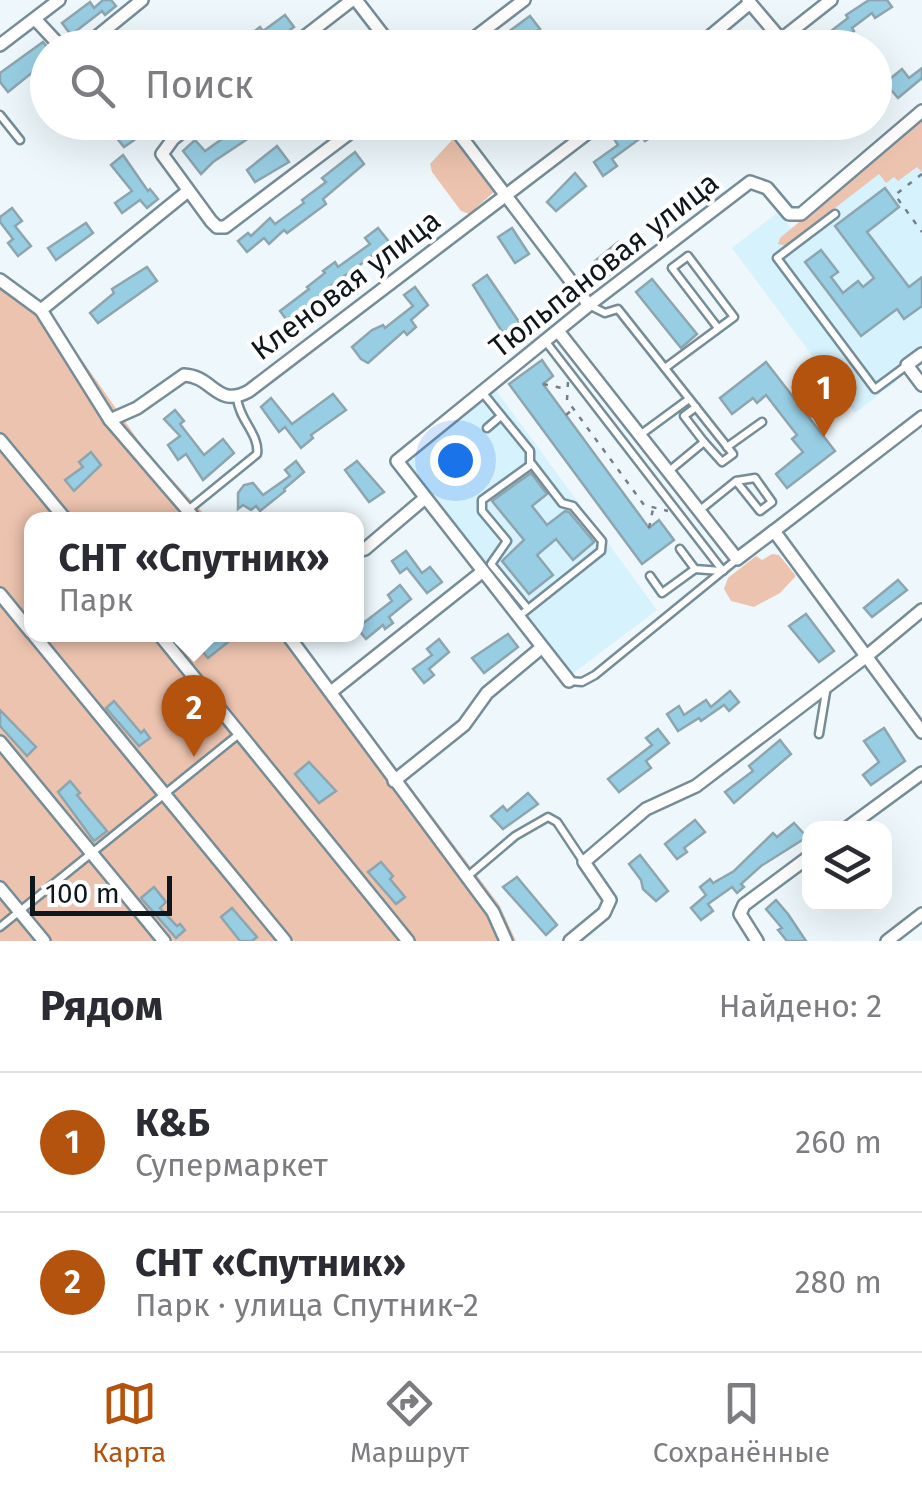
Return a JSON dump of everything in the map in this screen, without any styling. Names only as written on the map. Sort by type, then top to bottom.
[{"type":"street","points":[[0,45],[59,0]]},
{"type":"street","points":[[105,30],[142,0]]},
{"type":"street","points":[[314,30],[354,0],[378,30]]},
{"type":"street","points":[[485,30],[524,0]]},
{"type":"street","points":[[793,30],[831,0]]},
{"type":"street","points":[[717,30],[749,2],[773,30]]},
{"type":"street","points":[[35,19],[45,30]]},
{"type":"street","name":"Тюльпановая улица","points":[[892,137],[922,111]]},
{"type":"street","points":[[171,140],[162,154],[217,227],[225,227],[340,140]]},
{"type":"street","points":[[464,140],[589,305]]},
{"type":"street","name":"Кленовая улица","points":[[110,420],[137,408],[184,375],[198,378],[227,398],[236,398],[345,320],[580,140]]},
{"type":"street","name":"Тюльпановая улица","points":[[568,681],[541,648],[523,613],[482,572],[398,461],[589,305],[750,182],[767,188],[789,214],[801,214],[888,140]]},
{"type":"street","points":[[41,310],[188,191]]},
{"type":"street","points":[[0,280],[41,310],[110,420],[189,512]]},
{"type":"street","points":[[558,330],[737,559],[922,417]]},
{"type":"street","points":[[922,354],[907,365],[922,385]]},
{"type":"street","points":[[0,440],[59,512]]},
{"type":"street","points":[[364,550],[424,498]]},
{"type":"street","points":[[774,530],[922,732]]},
{"type":"street","points":[[331,692],[482,572]]},
{"type":"street","points":[[0,594],[24,623]]},
{"type":"street","points":[[570,941],[604,913],[610,900],[584,862],[646,809],[696,786],[922,610]]},
{"type":"street","points":[[39,642],[285,941]]},
{"type":"street","points":[[164,642],[408,941]]},
{"type":"street","points":[[293,642],[493,912],[506,941]]},
{"type":"street","points":[[394,781],[464,725],[487,693],[541,648]]},
{"type":"street","points":[[0,742],[164,941]]},
{"type":"street","points":[[857,821],[922,773]]},
{"type":"street","points":[[757,941],[740,914],[744,904],[802,862]]},
{"type":"street","points":[[0,888],[44,941]]},
{"type":"street","points":[[887,941],[922,914]]},
{"type":"lane","points":[[0,116],[20,140]]},
{"type":"lane","points":[[835,214],[777,258],[875,388],[907,365]]},
{"type":"lane","points":[[665,368],[734,316],[688,256],[672,268],[718,328]]},
{"type":"lane","points":[[589,305],[605,313],[618,308],[689,398],[696,407],[727,447],[733,454],[722,462],[684,416],[696,407]]},
{"type":"lane","points":[[546,341],[722,571]]},
{"type":"lane","points":[[482,392],[530,451],[530,464],[562,503],[574,506],[602,541],[600,550],[523,613],[492,564],[507,540],[480,505],[530,464]]},
{"type":"lane","points":[[195,512],[258,454],[257,440],[244,424],[236,398]]},
{"type":"lane","points":[[640,436],[689,398]]},
{"type":"lane","points":[[486,428],[502,416]]},
{"type":"lane","points":[[727,447],[762,422]]},
{"type":"lane","points":[[668,472],[704,442]]},
{"type":"lane","points":[[698,510],[736,481],[755,478],[772,502],[760,511],[736,481]]},
{"type":"lane","points":[[680,548],[695,569]]},
{"type":"lane","points":[[568,681],[582,682],[595,675],[737,559]]},
{"type":"lane","points":[[650,576],[662,593],[695,569],[722,571]]},
{"type":"lane","points":[[819,734],[827,685]]},
{"type":"lane","points":[[0,926],[239,734]]},
{"type":"lane","points":[[467,878],[515,836],[548,817],[557,822],[584,862]]},
{"type":"path","points":[[922,174],[895,195],[922,232]]},
{"type":"path","points":[[916,179],[922,181]]},
{"type":"path","points":[[569,371],[567,400],[644,505],[678,513]]},
{"type":"path","points":[[543,384],[568,390]]},
{"type":"path","points":[[566,415],[574,409]]},
{"type":"path","points":[[598,459],[606,453]]},
{"type":"path","points":[[627,498],[635,492]]},
{"type":"path","points":[[649,528],[654,508]]},
{"type":"shaded area","points":[[922,119],[922,347],[890,371],[897,381],[855,413],[732,248],[778,212],[792,229]]},
{"type":"shaded area","points":[[922,119],[922,172],[917,167],[898,181],[894,177],[886,183],[879,174],[786,246],[778,244],[780,238]]},
{"type":"shaded area","points":[[454,140],[495,191],[469,214],[461,211],[430,164]]},
{"type":"shaded area","points":[[0,278],[49,313],[148,454],[202,512],[24,512],[24,642],[301,642],[500,906],[516,941],[0,941]]},
{"type":"shaded area","points":[[496,390],[657,610],[572,674],[404,466]]},
{"type":"shaded area","points":[[779,555],[796,576],[780,593],[754,607],[731,601],[724,589],[728,578],[756,556],[762,560]]},
{"type":"building","points":[[103,0],[111,0],[116,6],[105,15],[102,11],[77,30],[67,30],[62,23],[90,2],[94,8]]},
{"type":"building","points":[[869,0],[887,0],[892,7],[875,18],[872,13],[853,30],[832,30],[848,18],[846,15]]},
{"type":"building","points":[[285,15],[294,27],[290,30],[264,30]]},
{"type":"building","points":[[530,16],[540,29],[538,30],[511,30]]},
{"type":"building","points":[[30,51],[30,74],[8,92],[0,82],[0,73]]},
{"type":"building","points":[[922,68],[922,78],[898,98],[892,91],[892,77],[902,69],[909,78]]},
{"type":"building","points":[[195,140],[205,151],[221,140],[246,140],[201,174],[183,151]]},
{"type":"building","points":[[615,140],[638,140],[612,159],[617,166],[603,176],[594,162],[618,145]]},
{"type":"building","points":[[277,146],[289,162],[255,182],[247,170]]},
{"type":"building","points":[[355,152],[364,164],[323,199],[326,204],[269,244],[264,238],[247,252],[238,241],[248,233],[251,236],[270,218],[275,224],[304,203],[302,200],[326,182],[322,178]]},
{"type":"building","points":[[123,155],[158,199],[147,208],[140,200],[122,213],[115,203],[132,191],[111,165]]},
{"type":"building","points":[[575,173],[586,186],[556,211],[547,202]]},
{"type":"building","points":[[885,188],[899,207],[867,232],[909,287],[922,277],[922,306],[904,319],[897,309],[861,336],[805,262],[821,250],[838,272],[831,277],[843,293],[858,281],[863,287],[874,278],[835,226]]},
{"type":"building","points":[[12,208],[22,221],[15,226],[31,246],[18,256],[8,243],[13,239],[0,222],[0,217]]},
{"type":"building","points":[[86,223],[93,233],[56,260],[48,248]]},
{"type":"building","points":[[378,228],[390,243],[328,288],[331,291],[289,323],[280,311],[335,262],[338,267],[370,244],[365,238]]},
{"type":"building","points":[[512,228],[529,254],[515,263],[498,237]]},
{"type":"building","points":[[618,242],[630,258],[608,276],[595,261]]},
{"type":"building","points":[[147,267],[157,281],[98,323],[90,313],[114,293],[112,289]]},
{"type":"building","points":[[487,275],[519,322],[522,320],[530,331],[511,346],[473,285]]},
{"type":"building","points":[[652,279],[697,334],[681,348],[636,292]]},
{"type":"building","points":[[415,287],[428,305],[411,320],[416,327],[407,335],[404,331],[368,363],[361,359],[352,347],[413,306],[404,295]]},
{"type":"building","points":[[542,360],[553,376],[543,384],[649,528],[659,520],[674,540],[642,564],[509,384]]},
{"type":"building","points":[[766,362],[835,451],[787,488],[776,474],[803,452],[792,439],[797,435],[766,395],[757,403],[753,398],[732,414],[720,398]]},
{"type":"building","points":[[333,394],[346,410],[311,435],[313,438],[301,448],[285,427],[279,432],[261,407],[271,398],[292,424]]},
{"type":"building","points":[[175,410],[184,421],[180,424],[204,455],[223,439],[234,453],[203,480],[186,454],[178,460],[168,445],[180,436],[164,419]]},
{"type":"building","points":[[91,452],[101,465],[74,491],[65,480],[83,467],[79,462]]},
{"type":"building","points":[[296,461],[304,472],[285,491],[260,511],[256,506],[251,510],[243,505],[238,509],[238,493],[244,485],[253,483],[263,495],[290,476],[285,470]]},
{"type":"building","points":[[357,461],[384,492],[369,502],[345,470]]},
{"type":"building","points":[[531,473],[547,494],[532,506],[547,525],[569,512],[594,542],[573,560],[556,539],[537,555],[553,575],[529,594],[502,561],[524,540],[492,501]]},
{"type":"building","points":[[406,551],[422,573],[430,567],[442,582],[427,593],[407,568],[400,573],[392,561]]},
{"type":"building","points":[[898,580],[907,590],[872,617],[864,608]]},
{"type":"building","points":[[400,585],[411,599],[389,617],[393,623],[385,629],[383,625],[366,639],[364,623],[392,601],[388,595]]},
{"type":"building","points":[[806,614],[834,651],[819,662],[789,626]]},
{"type":"building","points":[[508,634],[518,647],[484,673],[472,658]]},
{"type":"building","points":[[439,639],[449,652],[429,669],[434,675],[424,683],[413,669],[432,655],[427,649]]},
{"type":"building","points":[[188,642],[228,642],[208,658],[197,645],[193,648]]},
{"type":"building","points":[[730,691],[739,702],[729,711],[724,705],[678,731],[667,714],[679,706],[684,715],[706,700],[711,707]]},
{"type":"building","points":[[114,701],[150,738],[139,746],[106,708]]},
{"type":"building","points":[[0,710],[36,747],[27,756],[0,726]]},
{"type":"building","points":[[884,728],[905,761],[871,785],[863,775],[879,762],[864,741]]},
{"type":"building","points":[[658,729],[669,743],[646,761],[651,768],[619,792],[608,779],[652,745],[646,738]]},
{"type":"building","points":[[780,740],[791,754],[734,803],[725,792],[753,771],[749,766]]},
{"type":"building","points":[[309,762],[336,791],[319,803],[295,774]]},
{"type":"building","points":[[70,781],[107,831],[94,841],[58,792]]},
{"type":"building","points":[[528,793],[538,804],[503,829],[491,816],[503,806],[507,811]]},
{"type":"building","points":[[695,820],[705,832],[684,848],[687,852],[677,859],[665,844]]},
{"type":"building","points":[[794,823],[802,832],[802,840],[761,866],[737,893],[732,887],[708,904],[713,911],[701,920],[691,908],[706,895],[700,887],[734,871],[773,833],[777,837]]},
{"type":"building","points":[[640,855],[668,891],[656,901],[643,889],[629,864]]},
{"type":"building","points":[[381,862],[405,897],[396,904],[368,872]]},
{"type":"building","points":[[517,877],[557,925],[546,935],[503,887]]},
{"type":"building","points":[[154,887],[166,902],[160,908],[185,930],[176,938],[141,898]]},
{"type":"building","points":[[776,900],[806,941],[787,941],[778,930],[782,928],[766,909]]},
{"type":"building","points":[[232,908],[257,937],[252,941],[240,941],[221,917]]},
{"type":"place","name":"К&Б","points":[[824,437]]},
{"type":"place","name":"СНТ «Спутник»","points":[[194,757]]}]
